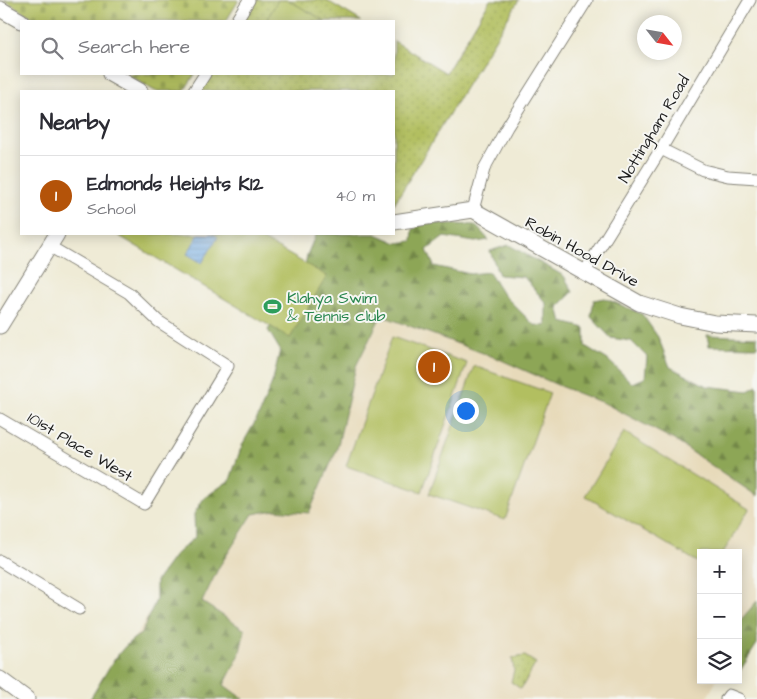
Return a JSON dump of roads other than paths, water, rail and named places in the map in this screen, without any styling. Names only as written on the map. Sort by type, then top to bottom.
[{"type":"street","points":[[237,20],[249,0]]},
{"type":"street","points":[[395,222],[473,210],[484,169],[507,127],[587,0]]},
{"type":"street","name":"Nottingham Road","points":[[584,273],[662,149],[750,0]]},
{"type":"street","points":[[0,9],[20,21]]},
{"type":"street","points":[[112,75],[138,90]]},
{"type":"street","points":[[195,90],[204,75]]},
{"type":"street","points":[[662,149],[703,170],[728,176],[757,178]]},
{"type":"street","name":"Robin Hood Drive","points":[[473,210],[639,303],[680,316],[714,322],[757,325]]},
{"type":"street","points":[[2,320],[53,240]]},
{"type":"street","name":"101st Place West","points":[[0,419],[144,504],[228,366],[158,321],[129,293],[53,240]]},
{"type":"street","points":[[0,561],[80,609]]},
{"type":"street","points":[[0,679],[27,699]]},
{"type":"water","points":[[198,235],[214,235],[218,237],[202,263],[187,254]]},
{"type":"place","name":"Klahya Swim & Tennis club","points":[[273,307]]},
{"type":"place","name":"Edmonds Heights K12","points":[[434,367]]}]
